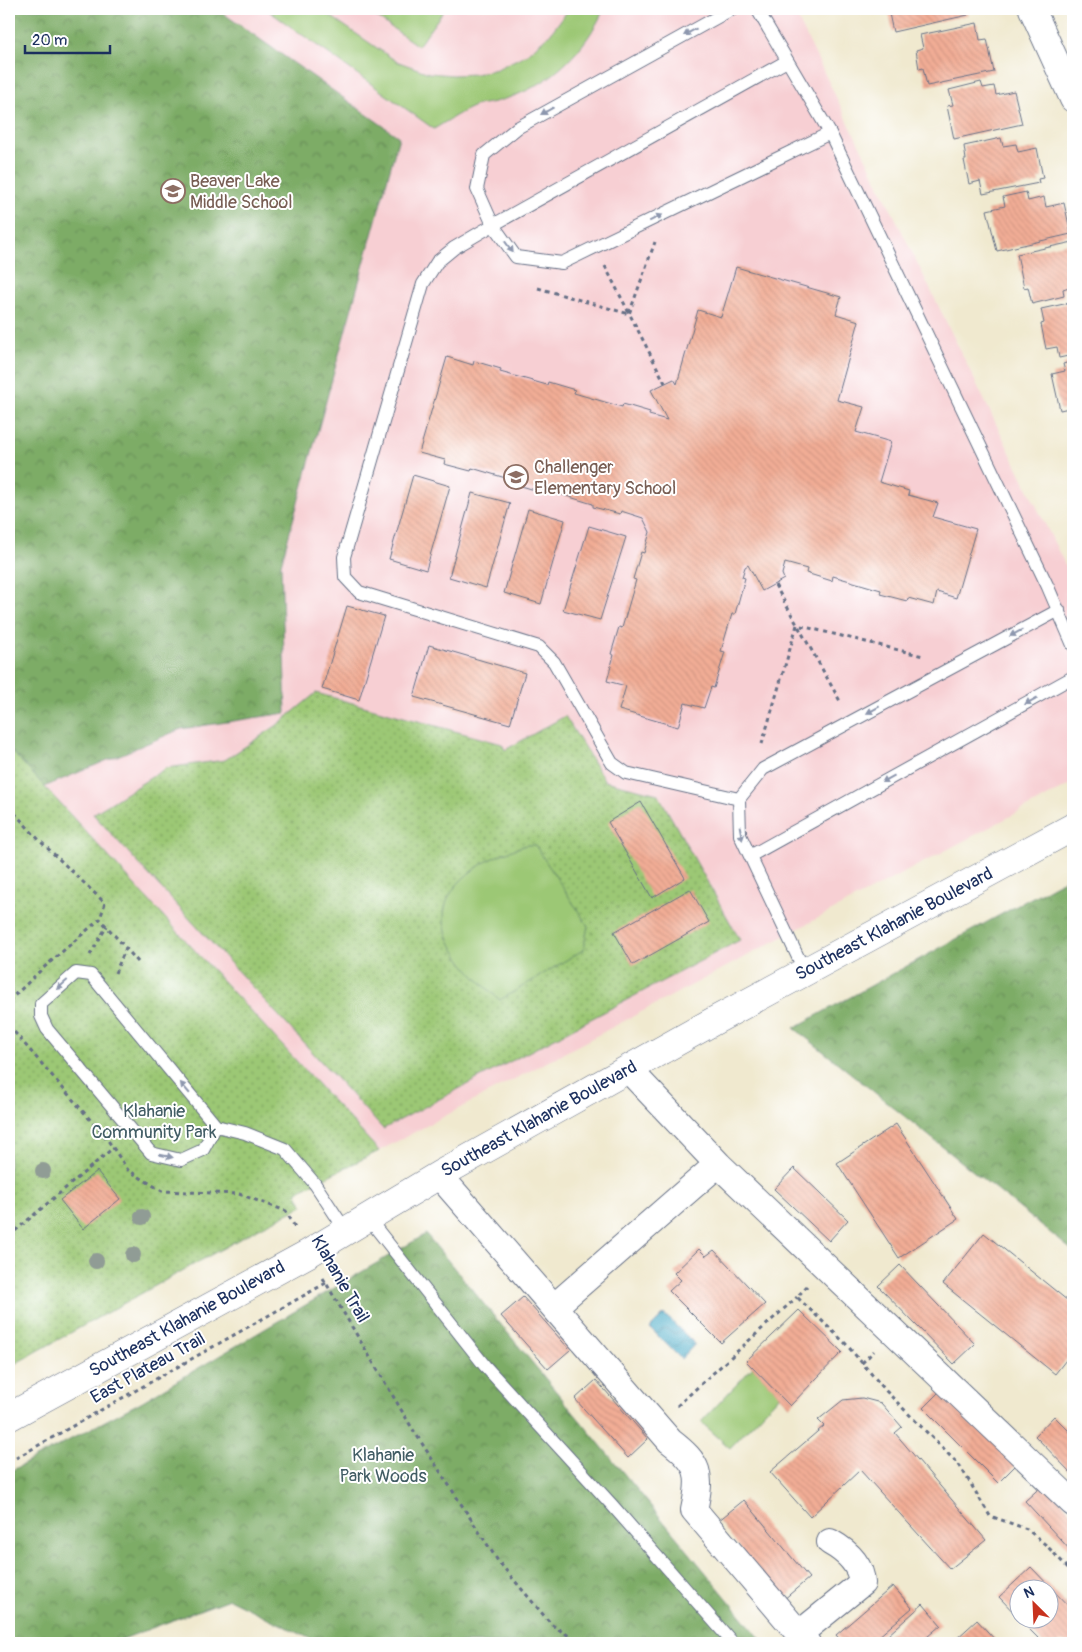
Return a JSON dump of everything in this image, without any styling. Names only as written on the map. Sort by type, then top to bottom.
[{"type":"street","points":[[1032,9],[1073,99]]},
{"type":"street","name":"Southeast Klahanie Boulevard","points":[[9,1417],[309,1253],[439,1176],[628,1069],[1073,827]]},
{"type":"street","points":[[628,1069],[718,1164],[1073,1503]]},
{"type":"street","points":[[554,1307],[718,1164]]},
{"type":"street","points":[[439,1176],[670,1442],[686,1453],[695,1465],[699,1488],[694,1510],[803,1639],[862,1584],[862,1573],[844,1550],[830,1542]]},
{"type":"lane","points":[[732,9],[517,128],[484,155],[477,189],[493,225],[516,257],[562,263],[830,133]]},
{"type":"lane","points":[[757,9],[830,133],[1059,610],[1073,645]]},
{"type":"lane","points":[[739,799],[626,773],[612,762],[554,662],[539,646],[359,592],[345,577],[344,558],[423,284],[437,262],[454,248],[493,225],[787,61]]},
{"type":"lane","points":[[805,972],[740,835],[739,799],[763,769],[1059,610]]},
{"type":"lane","points":[[750,856],[1073,677]]},
{"type":"lane","points":[[216,1126],[203,1150],[181,1160],[151,1153],[46,1029],[41,1016],[41,1004],[76,973],[91,975],[216,1126],[245,1133],[286,1149],[315,1184],[357,1225],[612,1505],[733,1643]]},
{"type":"path","points":[[629,314],[656,239]]},
{"type":"path","points":[[605,266],[665,384]]},
{"type":"path","points":[[538,288],[629,314]]},
{"type":"path","points":[[775,585],[840,701]]},
{"type":"path","points":[[797,625],[923,656]]},
{"type":"path","points":[[762,744],[797,625]]},
{"type":"path","points":[[9,807],[40,841],[105,903],[100,919]]},
{"type":"path","points":[[90,955],[107,926]]},
{"type":"path","points":[[112,980],[126,948]]},
{"type":"path","points":[[9,987],[16,994]]},
{"type":"path","name":"Klahanie Trail","points":[[9,1026],[114,1148],[128,1170],[162,1191],[238,1194],[286,1211],[326,1283],[412,1428],[498,1561],[552,1624],[580,1643]]},
{"type":"path","points":[[9,1236],[114,1148]]},
{"type":"path","points":[[656,1425],[796,1297],[826,1267]]},
{"type":"path","name":"East Plateau Trail","points":[[9,1462],[326,1283]]},
{"type":"path","points":[[796,1297],[845,1344],[886,1390],[960,1466],[990,1516],[1027,1529],[1046,1545],[1073,1573]]},
{"type":"shaded area","name":"Challenger Elementary School","points":[[9,9],[793,9],[1073,581],[1073,783],[379,1151],[9,748]]},
{"type":"green space","points":[[9,9],[217,9],[399,137],[281,564],[286,713],[181,729],[44,787],[9,748]]},
{"type":"green space","points":[[266,9],[320,9],[396,61],[429,73],[453,75],[476,74],[497,69],[527,54],[550,34],[569,9],[604,9],[597,24],[578,50],[555,73],[541,83],[511,97],[473,107],[434,129]]},
{"type":"green space","points":[[365,9],[445,9],[418,46]]},
{"type":"green space","points":[[316,693],[502,744],[505,750],[565,716],[605,781],[658,794],[740,940],[383,1129],[93,814],[166,768],[225,760],[276,726]]},
{"type":"green space","name":"Klahanie Community Park","points":[[9,748],[379,1151],[296,1192],[303,1206],[263,1226],[9,1367]]},
{"type":"green space","points":[[526,845],[535,845],[588,926],[583,950],[500,1000],[464,964],[452,946],[445,927],[445,909],[452,892],[468,875],[493,858]]},
{"type":"green space","points":[[1073,875],[1073,1251],[794,1028]]},
{"type":"green space","name":"Klahanie Park Woods","points":[[426,1234],[764,1643],[319,1643],[229,1599],[112,1643],[9,1643],[9,1472],[141,1402]]},
{"type":"green space","points":[[754,1366],[782,1393],[730,1448],[701,1422]]},
{"type":"water","points":[[664,1314],[695,1344],[681,1359],[650,1328]]},
{"type":"building","points":[[888,9],[966,9],[968,15],[893,32]]},
{"type":"building","points":[[977,23],[980,40],[987,39],[994,72],[927,86],[923,68],[919,69],[916,50],[923,48],[920,35]]},
{"type":"building","points":[[981,82],[983,88],[994,86],[996,95],[1014,91],[1022,124],[954,139],[947,106],[953,105],[949,90]]},
{"type":"building","points":[[1001,138],[1003,146],[1016,144],[1018,152],[1037,148],[1043,178],[1038,179],[1039,183],[983,194],[980,181],[969,184],[964,160],[966,160],[964,146]]},
{"type":"building","points":[[1026,192],[1028,201],[1044,197],[1046,207],[1064,203],[1071,234],[997,251],[987,210],[1005,206],[1003,197]]},
{"type":"building","points":[[1073,242],[1073,275],[1070,276],[1072,286],[1063,289],[1064,296],[1032,304],[1028,287],[1024,288],[1017,254]]},
{"type":"building","points":[[736,267],[841,297],[836,314],[859,321],[837,400],[864,407],[856,432],[891,442],[879,482],[909,491],[908,495],[938,503],[933,517],[976,529],[956,598],[937,592],[934,605],[908,598],[907,601],[880,594],[881,590],[833,576],[832,581],[806,573],[807,569],[785,563],[782,574],[784,579],[762,591],[748,565],[745,567],[742,577],[745,578],[735,614],[732,614],[721,651],[725,652],[714,688],[711,687],[704,708],[685,703],[678,727],[619,710],[626,686],[607,681],[614,655],[611,654],[619,627],[622,628],[636,580],[633,579],[641,552],[644,553],[650,532],[643,518],[621,511],[620,514],[593,507],[593,504],[546,490],[545,493],[518,485],[519,482],[472,468],[471,471],[444,464],[445,460],[419,453],[447,357],[473,365],[474,361],[501,369],[500,372],[547,385],[548,382],[575,390],[574,393],[622,407],[623,404],[650,412],[649,415],[667,420],[651,390],[674,379],[677,384],[698,310],[721,317]]},
{"type":"building","points":[[1073,302],[1073,355],[1059,358],[1057,347],[1046,349],[1041,324],[1044,323],[1041,309]]},
{"type":"building","points":[[1073,361],[1073,422],[1069,408],[1060,410],[1052,374],[1065,371],[1063,364]]},
{"type":"building","points":[[413,475],[450,486],[426,570],[389,559]]},
{"type":"building","points":[[472,493],[510,503],[486,588],[449,577]]},
{"type":"building","points":[[528,509],[565,520],[541,604],[504,593]]},
{"type":"building","points":[[589,526],[626,537],[600,620],[563,610]]},
{"type":"building","points":[[347,606],[384,616],[359,700],[322,689]]},
{"type":"building","points":[[429,645],[525,673],[510,724],[414,697]]},
{"type":"building","points":[[641,802],[685,878],[652,898],[608,822]]},
{"type":"building","points":[[690,889],[709,922],[633,965],[614,932]]},
{"type":"building","points":[[896,1124],[958,1219],[899,1258],[837,1163]]},
{"type":"building","points":[[794,1168],[848,1220],[829,1241],[774,1189]]},
{"type":"building","points":[[97,1171],[120,1199],[83,1229],[60,1200]]},
{"type":"building","points":[[984,1233],[1073,1305],[1073,1351],[1055,1374],[943,1284]]},
{"type":"building","points":[[699,1249],[706,1256],[714,1250],[765,1304],[721,1343],[669,1291],[681,1280],[674,1273]]},
{"type":"building","points":[[900,1265],[975,1344],[954,1364],[878,1286]]},
{"type":"building","points":[[523,1297],[570,1350],[548,1369],[501,1316]]},
{"type":"building","points":[[799,1310],[842,1352],[790,1406],[746,1361]]},
{"type":"building","points":[[596,1380],[648,1439],[628,1458],[575,1399]]},
{"type":"building","points":[[943,1388],[1018,1463],[998,1483],[923,1408]]},
{"type":"building","points":[[862,1398],[881,1403],[902,1427],[895,1433],[986,1540],[950,1569],[860,1470],[810,1517],[770,1472],[824,1426],[818,1420],[843,1400]]},
{"type":"building","points":[[1054,1416],[1073,1435],[1073,1475],[1035,1436]]},
{"type":"building","points":[[1045,1483],[1073,1514],[1073,1553],[1025,1501]]},
{"type":"building","points":[[744,1500],[809,1578],[783,1600],[718,1521]]},
{"type":"building","points":[[1031,1567],[1043,1580],[1017,1580]]},
{"type":"building","points":[[893,1586],[912,1608],[871,1643],[843,1643],[836,1635]]},
{"type":"building","points":[[1010,1587],[1010,1609],[999,1597]]},
{"type":"building","points":[[1060,1597],[1073,1611],[1073,1643],[1043,1643],[1030,1630],[1060,1630]]},
{"type":"building","points":[[923,1604],[941,1625],[920,1643],[879,1643]]},
{"type":"building","points":[[977,1620],[998,1643],[960,1643],[956,1639]]},
{"type":"place","name":"Beaver Lake Middle School","points":[[173,191]]},
{"type":"place","name":"Challenger Elementary School","points":[[516,477]]}]
